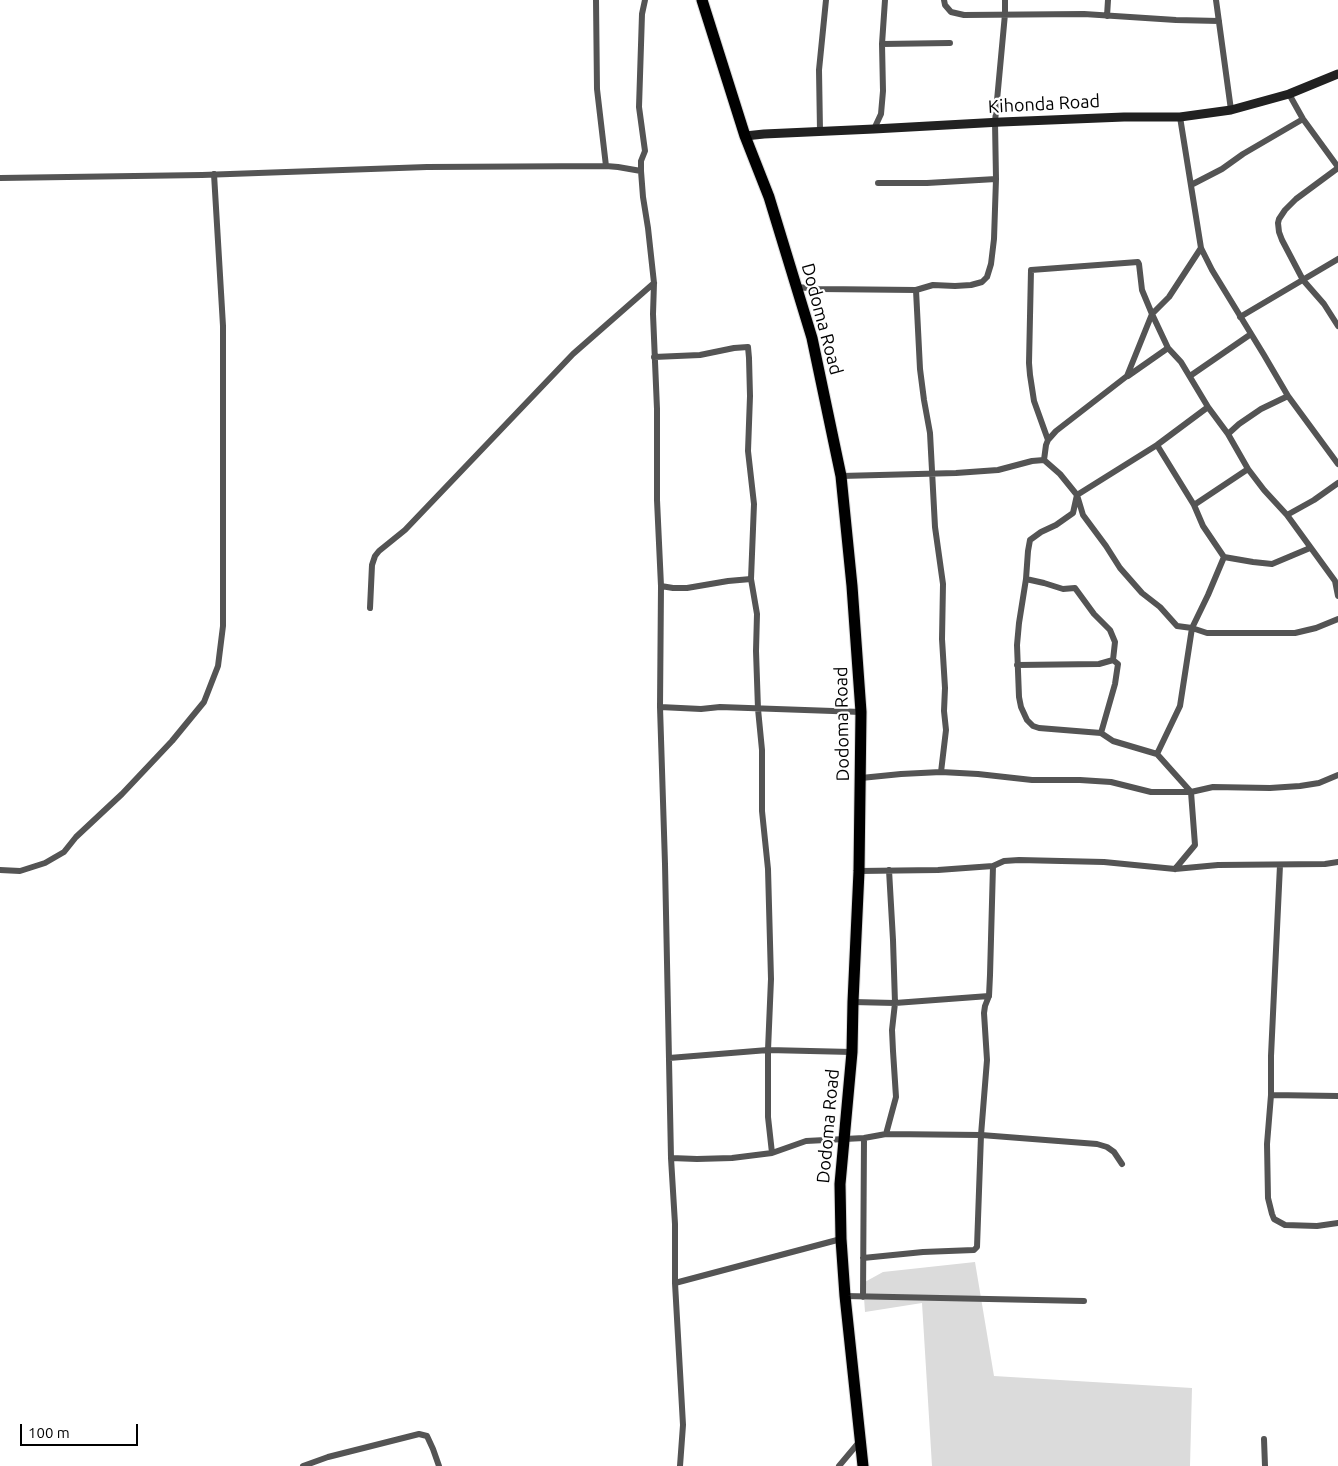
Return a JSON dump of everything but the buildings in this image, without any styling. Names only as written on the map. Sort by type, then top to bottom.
[{"type":"highway","name":"Dodoma Road","points":[[702,0],[746,136],[769,197],[812,338],[841,476],[862,712],[859,870],[852,1052],[840,1184],[841,1239],[845,1296],[863,1466]]},
{"type":"street","points":[[596,0],[597,89],[606,166]]},
{"type":"street","points":[[645,0],[642,14],[639,107],[645,151],[641,160],[643,197],[654,282],[657,500],[662,586],[660,707],[671,1158],[675,1224],[675,1283],[683,1425],[680,1466]]},
{"type":"street","points":[[820,131],[819,70],[826,0]]},
{"type":"street","points":[[874,129],[881,114],[883,91],[882,44],[885,0]]},
{"type":"street","points":[[944,0],[945,6],[950,12],[958,14],[1084,14],[1219,21]]},
{"type":"street","points":[[797,287],[916,290],[933,286],[971,285],[982,282],[987,277],[991,264],[994,239],[995,122],[1005,0]]},
{"type":"street","points":[[1108,0],[1108,16]]},
{"type":"street","points":[[1216,0],[1231,110]]},
{"type":"street","points":[[882,44],[950,43]]},
{"type":"street","name":"Kihonda Road","points":[[746,136],[995,122],[1180,116],[1231,110],[1290,94],[1338,74]]},
{"type":"street","points":[[1290,94],[1303,118],[1338,168],[1296,199],[1285,210],[1279,218],[1279,232],[1303,280],[1324,304],[1338,326]]},
{"type":"street","points":[[1180,116],[1201,248],[1212,270],[1288,396],[1338,464]]},
{"type":"street","points":[[1191,185],[1222,169],[1243,154],[1303,118]]},
{"type":"street","points":[[0,178],[214,174],[427,167],[606,166],[641,171]]},
{"type":"street","points":[[0,870],[20,871],[45,862],[64,852],[172,741],[204,702],[218,666],[223,626],[223,326],[214,174]]},
{"type":"street","points":[[878,183],[927,184],[996,179]]},
{"type":"street","points":[[1127,376],[1152,314],[1169,297],[1201,248]]},
{"type":"street","points":[[1240,317],[1338,259]]},
{"type":"street","points":[[1048,440],[1036,407],[1031,384],[1029,363],[1031,270],[1138,262],[1142,290],[1168,348],[1181,362],[1208,407],[1228,434],[1248,469],[1287,515],[1335,581],[1338,596]]},
{"type":"street","points":[[370,608],[372,565],[379,551],[405,530],[573,354],[654,282]]},
{"type":"street","points":[[916,290],[920,368],[930,433],[935,527],[943,584],[942,639],[946,730],[941,772]]},
{"type":"street","points":[[1190,376],[1251,334]]},
{"type":"street","points":[[654,357],[700,355],[748,347],[750,358],[748,451],[754,504],[752,579],[757,614],[756,651],[758,709],[762,750],[762,811],[768,878],[771,979],[768,1117],[772,1153]]},
{"type":"street","points":[[1044,460],[1048,440],[1056,431],[1127,376],[1168,348]]},
{"type":"street","points":[[1228,434],[1261,409],[1288,396]]},
{"type":"street","points":[[1175,869],[1195,845],[1191,792],[1157,754],[1113,741],[1101,733],[1046,729],[1035,727],[1031,724],[1021,707],[1019,697],[1017,665],[1019,623],[1030,540],[1073,513],[1077,495],[1157,445],[1208,407]]},
{"type":"street","points":[[1157,445],[1194,505],[1203,526],[1224,557],[1272,564],[1310,548]]},
{"type":"street","points":[[841,476],[998,470],[1032,461],[1044,460],[1060,474],[1077,495],[1083,515],[1120,568],[1142,593],[1160,607],[1177,626],[1207,633],[1295,633],[1326,625],[1338,618]]},
{"type":"street","points":[[1194,505],[1248,469]]},
{"type":"street","points":[[1287,515],[1314,500],[1338,483]]},
{"type":"street","points":[[1157,754],[1180,706],[1192,628],[1224,557]]},
{"type":"street","points":[[662,586],[687,588],[752,579]]},
{"type":"street","points":[[1026,579],[1044,582],[1064,589],[1075,588],[1094,614],[1110,630],[1115,642],[1113,660]]},
{"type":"street","points":[[1017,665],[1100,664],[1113,660]]},
{"type":"street","points":[[1101,733],[1115,684],[1118,664],[1113,660]]},
{"type":"street","points":[[660,707],[862,712]]},
{"type":"street","points":[[861,778],[941,772],[1032,780],[1111,782],[1151,792],[1191,792],[1213,788],[1300,786],[1319,783],[1338,775]]},
{"type":"street","points":[[859,870],[938,870],[994,866],[1004,861],[1019,860],[1104,862],[1175,869],[1218,865],[1325,864],[1338,862]]},
{"type":"street","points":[[1280,865],[1271,1056],[1271,1095],[1267,1144],[1268,1198],[1274,1219],[1285,1225],[1316,1226],[1338,1223]]},
{"type":"street","points":[[863,1258],[923,1252],[974,1250],[977,1247],[981,1135],[987,1060],[984,1013],[989,996],[994,866]]},
{"type":"street","points":[[886,1134],[896,1097],[892,1051],[895,1003],[889,870]]},
{"type":"street","points":[[853,1002],[895,1003],[989,996]]},
{"type":"street","points":[[669,1058],[768,1050],[852,1052]]},
{"type":"street","points":[[1271,1095],[1338,1096]]},
{"type":"street","points":[[671,1158],[732,1158],[772,1153],[806,1141],[864,1138],[886,1134],[981,1135],[1097,1144],[1107,1147],[1114,1152],[1122,1164]]},
{"type":"street","points":[[863,1296],[864,1138]]},
{"type":"street","points":[[675,1283],[841,1239]]},
{"type":"street","points":[[845,1296],[1084,1301]]},
{"type":"street","points":[[304,1466],[328,1457],[419,1434],[427,1436],[439,1466]]},
{"type":"street","points":[[1264,1439],[1264,1466]]},
{"type":"street","points":[[839,1466],[860,1441]]},
{"type":"shaded area","points":[[975,1262],[994,1376],[1192,1388],[1190,1466],[932,1466],[922,1303],[865,1312],[863,1283],[883,1272]]}]
